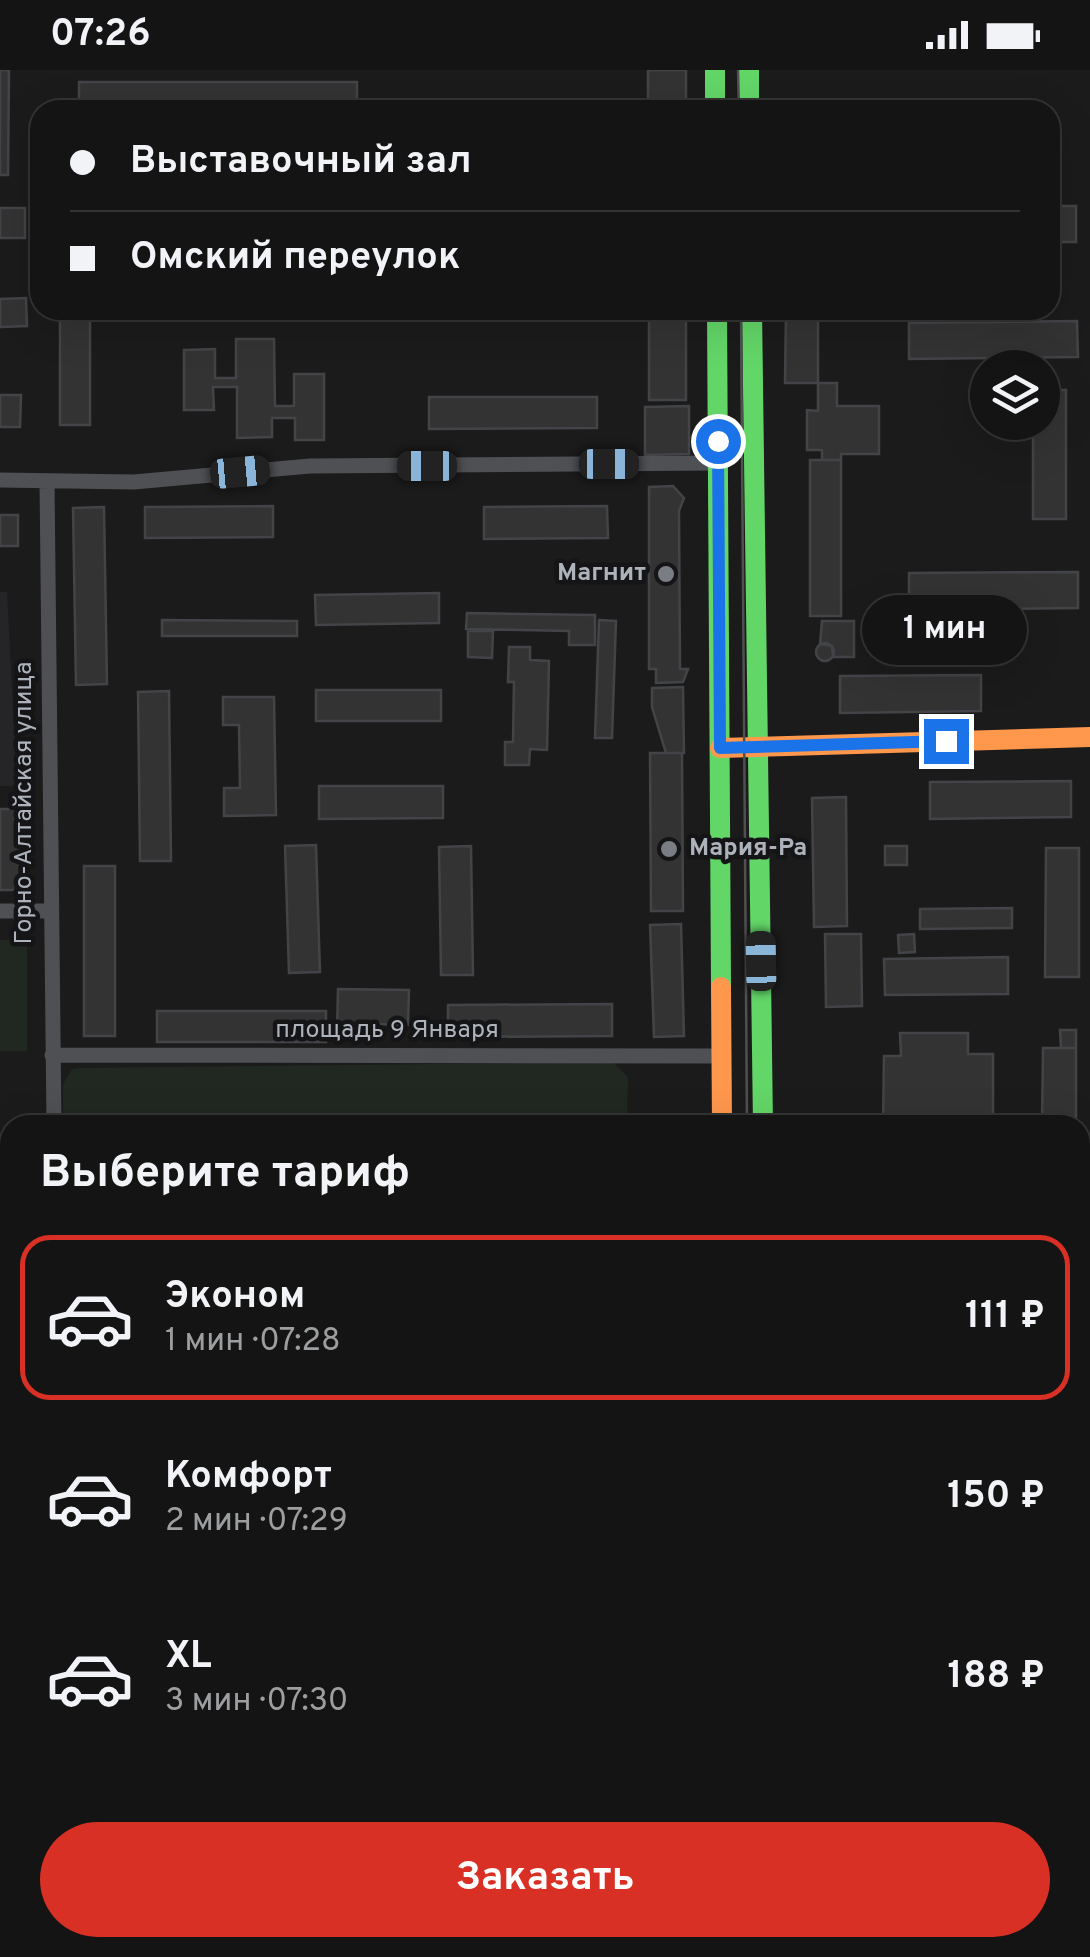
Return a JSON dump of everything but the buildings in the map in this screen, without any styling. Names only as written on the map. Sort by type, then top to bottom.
[{"type":"main road","points":[[715,70],[715,100]]},
{"type":"main road","points":[[748,70],[749,100]]},
{"type":"main road","points":[[717,320],[722,1115]]},
{"type":"main road","points":[[752,320],[764,1115]]},
{"type":"main road","points":[[718,464],[754,460]]},
{"type":"main road","points":[[720,748],[1090,737]]},
{"type":"street","points":[[0,480],[134,482],[310,466],[718,464]]},
{"type":"street","name":"Горно-Алтайская улица","points":[[47,481],[54,1115]]},
{"type":"street","points":[[0,912],[51,911]]},
{"type":"street","name":"площадь 9 Января","points":[[52,1055],[722,1056]]},
{"type":"shaded area","points":[[0,592],[7,592],[17,786],[0,786]]},
{"type":"shaded area","points":[[0,940],[27,940],[27,1051],[0,1051]]},
{"type":"shaded area","points":[[613,1062],[628,1077],[627,1115],[63,1115],[63,1084],[72,1069]]},
{"type":"tram line","points":[[738,70],[739,100]]},
{"type":"tram line","points":[[741,320],[747,1115]]},
{"type":"traffic: fast","points":[[715,70],[715,100]]},
{"type":"traffic: fast","points":[[749,70],[749,100]]},
{"type":"traffic: fast","points":[[717,320],[721,987]]},
{"type":"traffic: fast","points":[[752,320],[763,1115]]},
{"type":"traffic: slow","points":[[720,748],[1090,737]]},
{"type":"traffic: slow","points":[[721,987],[722,1115]]},
{"type":"place","name":"Магнит","points":[[666,574]]},
{"type":"place","name":"Мария-Ра","points":[[669,849]]},
{"type":"route","points":[[718,441],[720,748],[946,741]]}]
